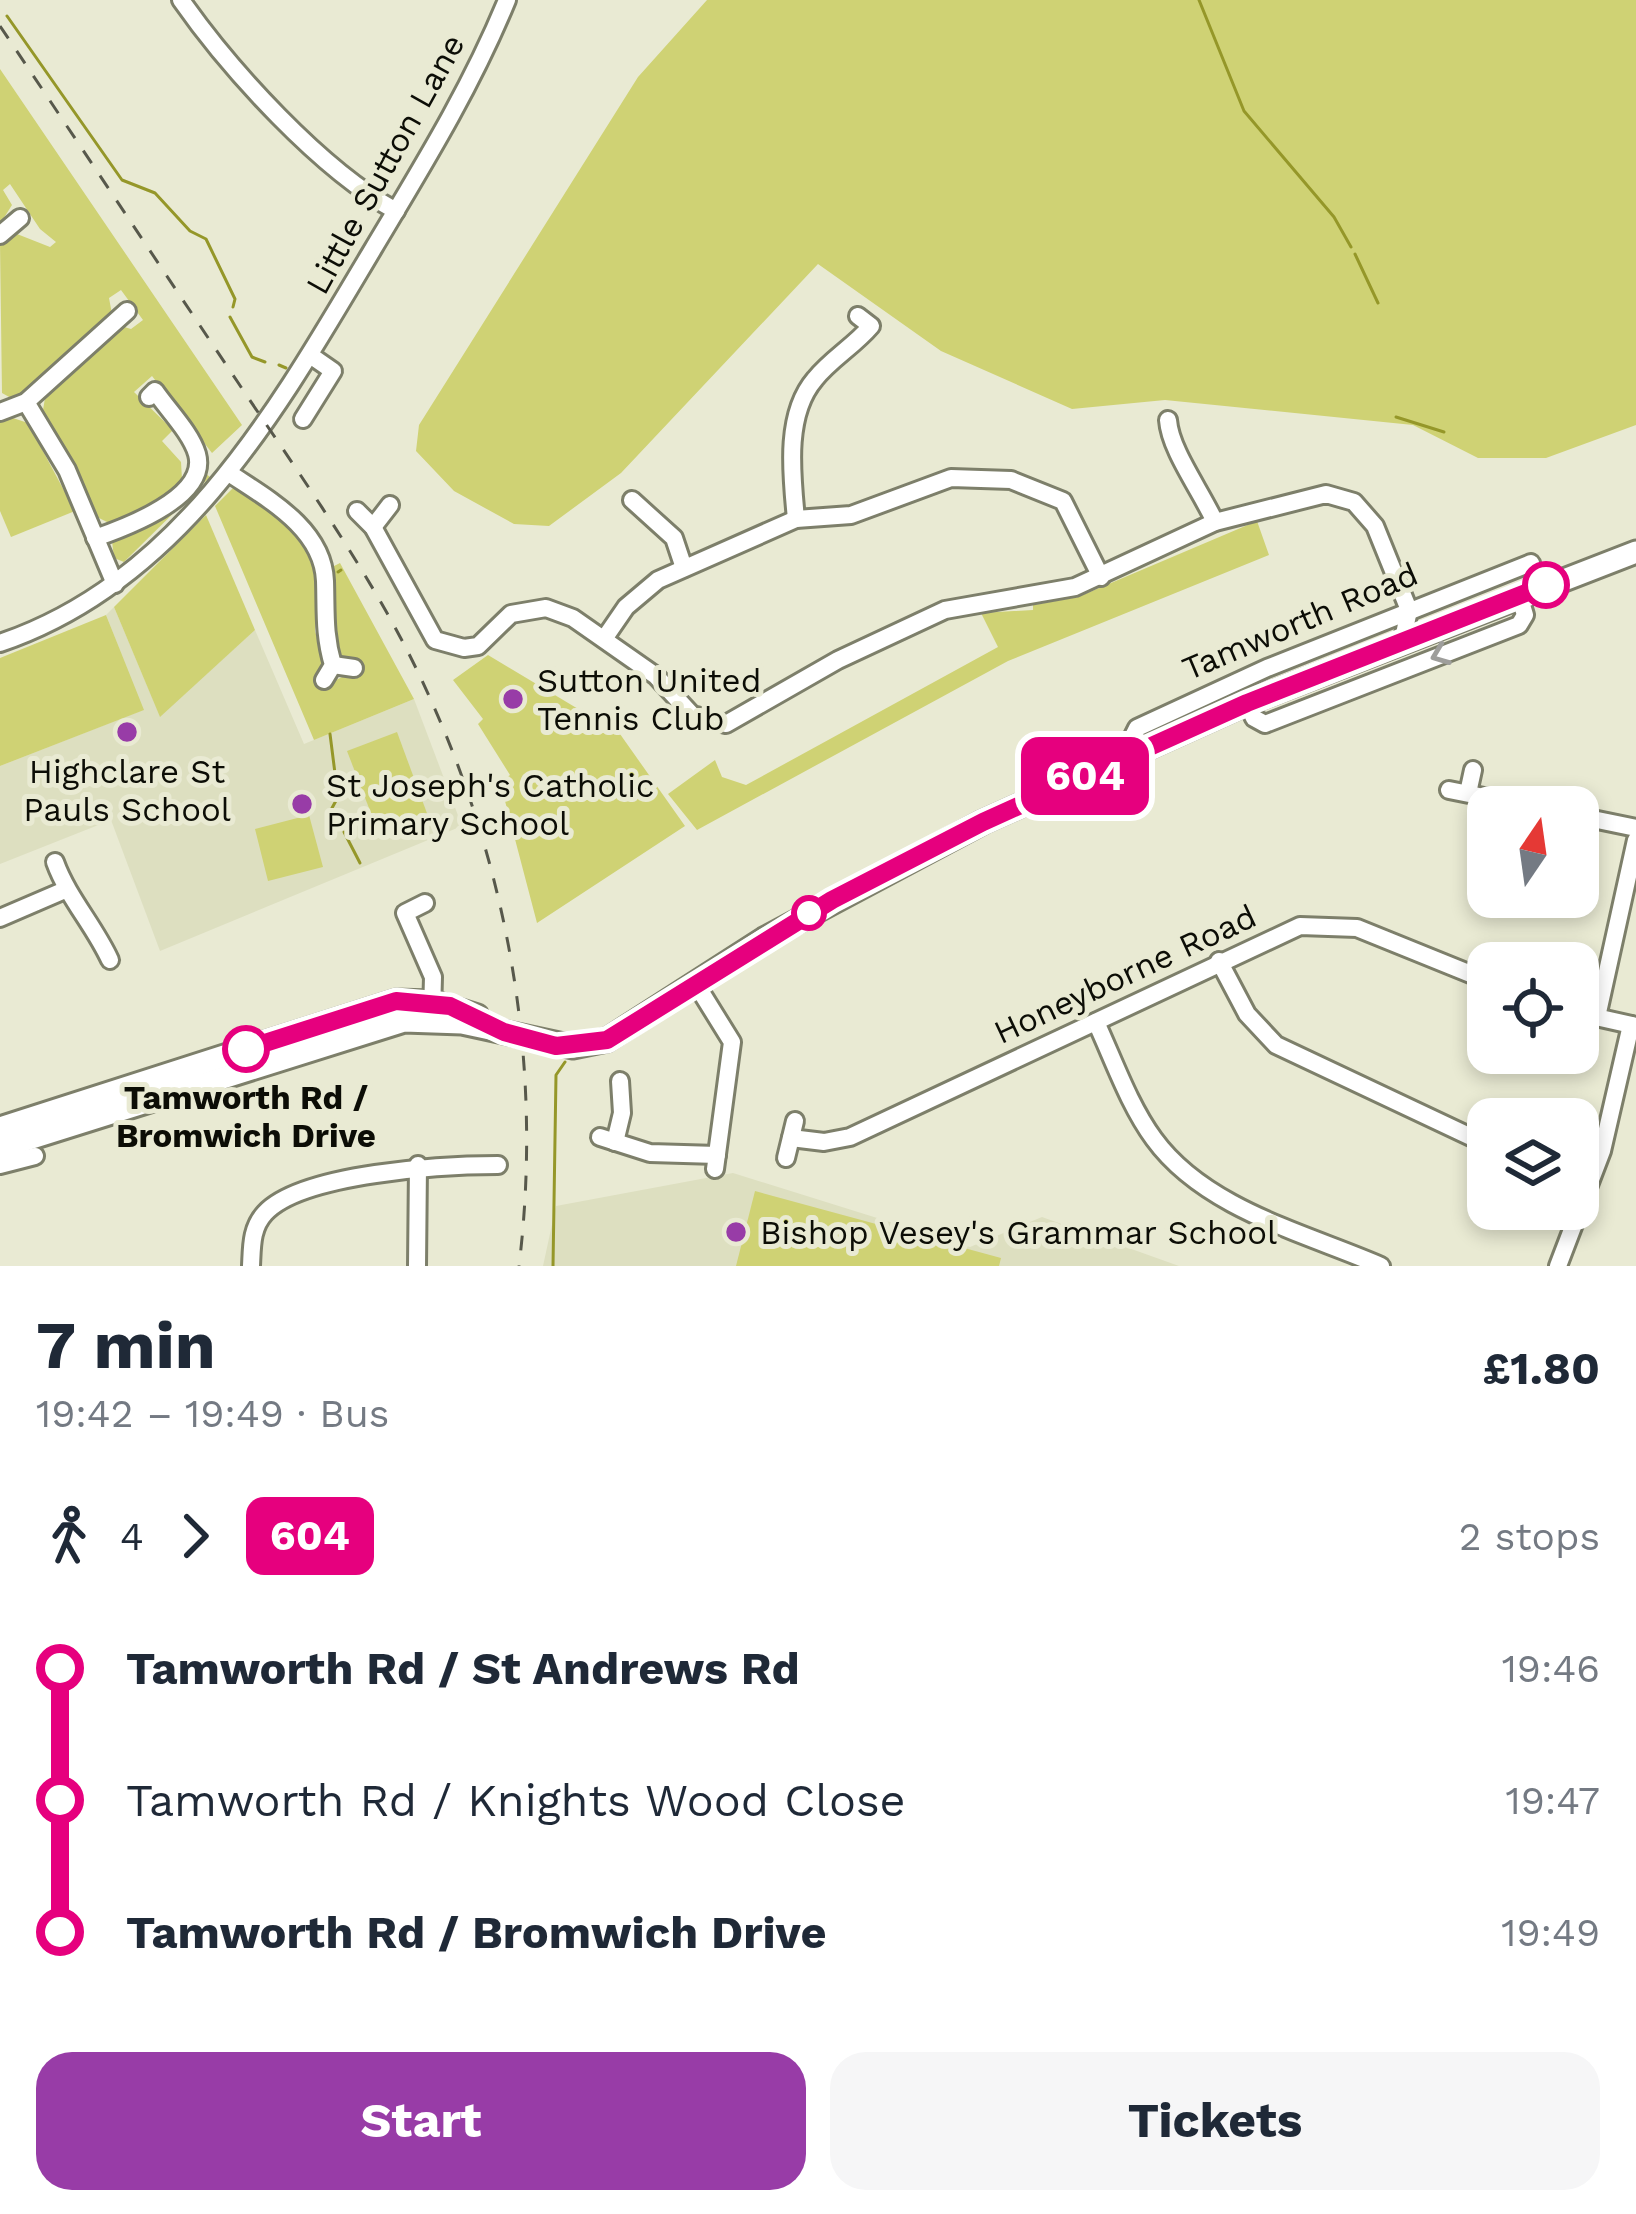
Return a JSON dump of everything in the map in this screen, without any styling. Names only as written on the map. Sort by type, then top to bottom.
[{"type":"main road","name":"Tamworth Road","points":[[11,1150],[375,1006],[470,1012],[504,1032],[556,1046],[588,1046],[624,1032],[832,900],[1138,751],[1435,626],[1636,552]]},
{"type":"street","points":[[181,0],[269,104],[350,181],[396,211]]},
{"type":"street","name":"Little Sutton Lane","points":[[0,644],[66,616],[115,584],[160,548],[229,473],[310,355],[460,102],[506,0]]},
{"type":"street","points":[[0,235],[20,219]]},
{"type":"street","points":[[0,412],[26,402],[126,310]]},
{"type":"street","points":[[796,519],[793,447],[804,396],[820,373],[871,326],[858,316]]},
{"type":"street","points":[[303,419],[334,371],[310,355]]},
{"type":"street","points":[[95,538],[159,511],[179,495],[198,465],[196,451],[166,406],[155,392],[149,397]]},
{"type":"street","points":[[26,402],[67,470],[115,584]]},
{"type":"street","points":[[1168,420],[1172,448],[1193,473],[1215,523]]},
{"type":"street","points":[[229,473],[282,504],[321,562],[328,672],[354,668]]},
{"type":"street","points":[[604,639],[635,598],[684,568],[796,519],[851,514],[951,478],[1011,480],[1063,501],[1101,577]]},
{"type":"street","points":[[357,512],[373,527],[427,627],[446,645],[478,646],[512,614],[534,607],[573,618],[656,676],[692,715],[726,724],[838,660],[944,610],[1053,593],[1101,577],[1215,523],[1311,495],[1354,502],[1376,526],[1409,610],[1403,639]]},
{"type":"street","points":[[631,500],[674,538],[684,568]]},
{"type":"street","points":[[373,527],[390,505]]},
{"type":"street","name":"Tamworth Road","points":[[1138,751],[1132,738],[1137,728],[1518,562]]},
{"type":"street","name":"Tamworth Road","points":[[1247,703],[1265,724],[1498,633],[1523,621],[1520,595]]},
{"type":"street","points":[[1409,610],[1435,626]]},
{"type":"street","points":[[1467,794],[1459,792],[1473,770]]},
{"type":"street","points":[[1599,820],[1636,828]]},
{"type":"street","points":[[1599,972],[1636,840]]},
{"type":"street","points":[[55,862],[65,890],[94,927],[110,960]]},
{"type":"street","points":[[0,918],[65,890]]},
{"type":"street","points":[[425,903],[404,913],[433,977],[432,1011]]},
{"type":"street","name":"Honeyborne Road","points":[[786,1158],[793,1130],[824,1142],[850,1137],[1300,926],[1332,923],[1357,928],[1467,973]]},
{"type":"street","points":[[1219,961],[1247,1014],[1276,1045],[1467,1135]]},
{"type":"street","points":[[620,1081],[622,1113],[608,1140],[667,1156],[716,1162],[731,1042],[696,984]]},
{"type":"street","points":[[1599,1018],[1633,1026],[1599,1138]]},
{"type":"street","points":[[1096,1022],[1153,1137],[1184,1171],[1210,1192],[1381,1266]]},
{"type":"street","points":[[417,1266],[418,1165]]},
{"type":"street","points":[[250,1266],[254,1231],[277,1203],[418,1165],[492,1169]]},
{"type":"street","points":[[1558,1266],[1570,1230]]},
{"type":"shaded area","name":"St Joseph's Catholic Primary School","points":[[114,607],[160,716],[255,630],[304,744],[414,699],[462,826],[160,951],[111,820],[0,864],[0,766],[143,710],[106,615]]},
{"type":"shaded area","name":"Bishop Vesey's Grammar School","points":[[733,1173],[970,1247],[1042,1217],[1179,1266],[543,1266],[556,1206]]},
{"type":"green space","points":[[707,0],[1636,0],[1636,425],[1546,458],[1478,458],[1413,425],[1165,400],[1072,409],[941,351],[818,264],[621,473],[549,526],[514,524],[454,491],[416,451],[419,425],[638,77]]},
{"type":"green space","points":[[0,69],[242,425],[212,453],[152,376],[134,392],[173,430],[162,441],[181,462],[182,479],[157,504],[109,523],[95,516],[43,410],[45,398],[121,326],[131,329],[143,320],[121,290],[109,298],[112,314],[22,396],[11,398],[2,393],[0,243],[17,234],[50,247],[56,242],[40,229],[10,184],[3,190],[12,205],[0,224]]},
{"type":"green space","points":[[10,417],[28,423],[75,511],[11,537],[0,511],[0,421]]},
{"type":"green space","points":[[201,470],[210,477],[124,562],[114,558],[112,541]]},
{"type":"green space","points":[[234,487],[282,511],[318,567],[315,631],[330,683],[348,674],[337,655],[330,568],[340,563],[414,699],[314,740],[215,506]]},
{"type":"green space","points":[[206,515],[255,630],[160,717],[114,607]]},
{"type":"green space","points":[[1257,521],[1269,555],[1008,661],[697,830],[668,794],[715,760],[722,777],[746,785],[998,647],[981,613],[1033,610],[1033,605],[1078,597]]},
{"type":"green space","points":[[106,615],[144,710],[0,766],[0,658]]},
{"type":"green space","points":[[488,655],[620,734],[685,826],[537,923],[500,782],[510,775],[478,724],[483,719],[453,680]]},
{"type":"green space","points":[[397,732],[428,816],[379,834],[347,751]]},
{"type":"green space","points":[[309,815],[323,867],[268,881],[255,829]]},
{"type":"green space","points":[[755,1191],[1001,1258],[999,1266],[736,1266]]},
{"type":"waterway","points":[[1199,0],[1244,111],[1334,217],[1351,247]]},
{"type":"waterway","points":[[7,16],[122,180],[155,193],[190,231],[206,239],[235,299],[233,307]]},
{"type":"waterway","points":[[1355,254],[1378,303]]},
{"type":"waterway","points":[[230,317],[252,357],[265,362]]},
{"type":"waterway","points":[[279,365],[286,368]]},
{"type":"waterway","points":[[1396,417],[1444,432]]},
{"type":"waterway","points":[[330,734],[338,797],[332,808],[338,821]]},
{"type":"waterway","points":[[344,832],[360,863]]},
{"type":"waterway","points":[[553,1266],[556,1075],[565,1062]]},
{"type":"railway","points":[[0,26],[347,547],[407,650],[441,723],[492,872],[521,1027],[526,1186],[519,1266]]},
{"type":"bus line","name":"604","points":[[246,1049],[396,1001],[450,1006],[504,1032],[556,1046],[588,1046],[607,1040],[764,939],[983,822],[1247,703],[1546,585]]},
{"type":"place","name":"Sutton United Tennis Club","points":[[513,699]]},
{"type":"place","name":"Highclare St Pauls School","points":[[127,732]]},
{"type":"place","name":"St Joseph's Catholic Primary School","points":[[302,804]]},
{"type":"place","name":"Tamworth Rd / Bromwich Drive","points":[[246,1049]]},
{"type":"place","name":"Bishop Vesey's Grammar School","points":[[736,1232]]}]
